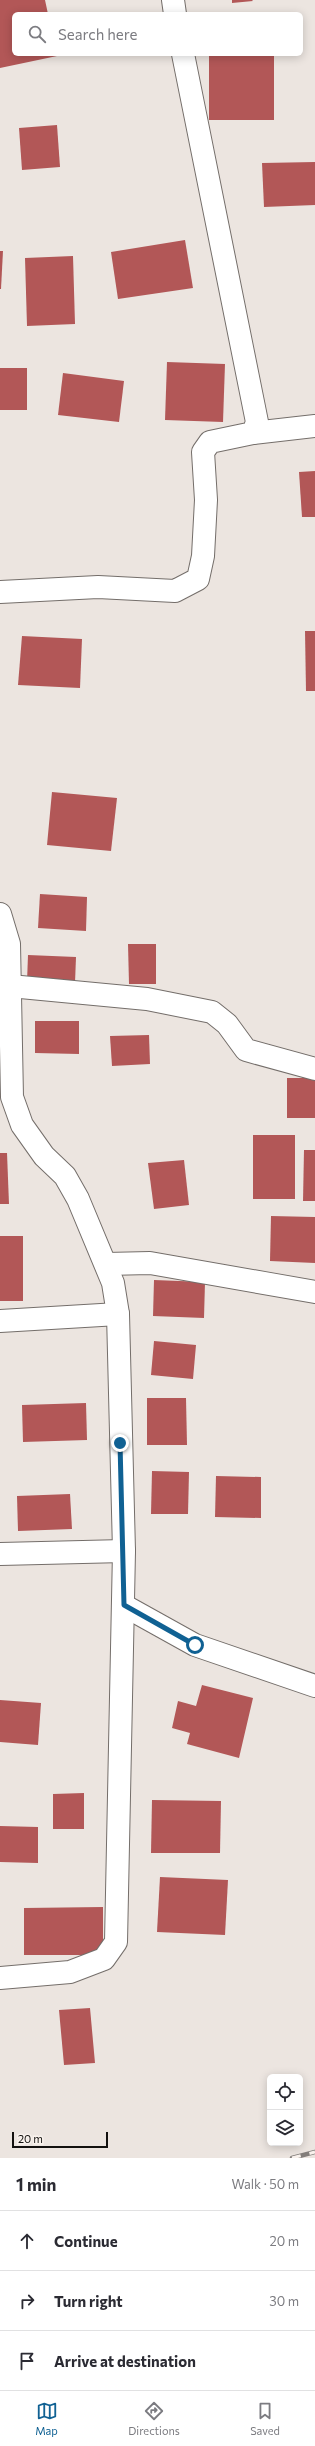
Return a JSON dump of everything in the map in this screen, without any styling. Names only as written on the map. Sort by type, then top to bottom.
[{"type":"street","points":[[173,0],[175,12]]},
{"type":"street","points":[[183,56],[256,414],[257,422],[253,433]]},
{"type":"street","points":[[0,592],[98,587],[175,591],[198,579],[203,556],[206,500],[203,452],[210,442],[253,433],[315,426]]},
{"type":"street","points":[[0,914],[9,944],[12,1097],[22,1125],[44,1156],[65,1176],[106,1264],[113,1283],[118,1314],[124,1551],[116,1942],[104,1959],[70,1972],[0,1978]]},
{"type":"street","points":[[10,986],[147,999],[212,1012],[227,1024],[246,1050],[315,1069]]},
{"type":"street","points":[[106,1264],[150,1263],[315,1292]]},
{"type":"street","points":[[0,1321],[118,1314]]},
{"type":"street","points":[[0,1554],[124,1551]]},
{"type":"street","points":[[124,1605],[195,1645],[315,1686]]},
{"type":"building","points":[[0,0],[45,0],[48,12],[12,12],[12,56],[57,56],[0,68]]},
{"type":"building","points":[[232,0],[252,0],[253,1],[232,3]]},
{"type":"building","points":[[209,56],[274,56],[274,120],[209,120]]},
{"type":"building","points":[[57,125],[60,167],[22,170],[19,128]]},
{"type":"building","points":[[315,162],[315,205],[264,207],[262,163]]},
{"type":"building","points":[[185,240],[193,288],[118,299],[111,252]]},
{"type":"building","points":[[0,251],[3,251],[1,289],[0,289]]},
{"type":"building","points":[[73,256],[75,324],[27,326],[25,258]]},
{"type":"building","points":[[167,362],[225,364],[223,422],[165,420]]},
{"type":"building","points":[[0,368],[27,368],[27,410],[0,410]]},
{"type":"building","points":[[63,373],[124,381],[119,422],[58,415]]},
{"type":"building","points":[[315,471],[315,517],[302,517],[299,472]]},
{"type":"building","points":[[305,631],[315,631],[315,691],[306,691]]},
{"type":"building","points":[[22,636],[82,639],[80,688],[18,685]]},
{"type":"building","points":[[52,792],[117,798],[111,851],[47,845]]},
{"type":"building","points":[[40,894],[87,897],[86,931],[38,928]]},
{"type":"building","points":[[128,944],[156,944],[156,984],[129,984]]},
{"type":"building","points":[[28,955],[76,957],[75,983],[27,982]]},
{"type":"building","points":[[35,1021],[79,1021],[79,1054],[35,1053]]},
{"type":"building","points":[[149,1035],[150,1064],[112,1066],[110,1036]]},
{"type":"building","points":[[287,1078],[315,1078],[315,1118],[287,1118]]},
{"type":"building","points":[[253,1135],[295,1135],[295,1199],[253,1199]]},
{"type":"building","points":[[304,1150],[315,1150],[315,1201],[303,1201]]},
{"type":"building","points":[[0,1153],[7,1153],[9,1204],[0,1204]]},
{"type":"building","points":[[184,1160],[189,1205],[154,1209],[148,1163]]},
{"type":"building","points":[[271,1216],[315,1217],[315,1263],[270,1261]]},
{"type":"building","points":[[0,1236],[23,1236],[23,1301],[0,1301]]},
{"type":"building","points":[[154,1280],[205,1282],[204,1318],[153,1316]]},
{"type":"building","points":[[154,1341],[196,1345],[193,1379],[151,1375]]},
{"type":"building","points":[[147,1398],[186,1398],[187,1445],[147,1445]]},
{"type":"building","points":[[86,1403],[87,1440],[23,1442],[22,1405]]},
{"type":"building","points":[[152,1471],[189,1472],[188,1514],[151,1514]]},
{"type":"building","points":[[216,1476],[261,1477],[261,1518],[215,1517]]},
{"type":"building","points":[[70,1494],[72,1529],[18,1531],[17,1496]]},
{"type":"building","points":[[202,1685],[253,1698],[239,1758],[187,1744],[190,1733],[172,1728],[178,1701],[196,1706]]},
{"type":"building","points":[[0,1700],[41,1703],[38,1745],[0,1742]]},
{"type":"building","points":[[84,1793],[84,1829],[53,1829],[53,1794]]},
{"type":"building","points":[[152,1800],[221,1801],[220,1853],[151,1853]]},
{"type":"building","points":[[0,1826],[38,1827],[38,1863],[0,1862]]},
{"type":"building","points":[[160,1877],[228,1880],[225,1935],[157,1932]]},
{"type":"building","points":[[103,1907],[103,1955],[24,1955],[24,1908]]},
{"type":"building","points":[[90,2008],[95,2063],[64,2065],[59,2010]]},
{"type":"railway","points":[[292,2158],[315,2152]]},
{"type":"route","points":[[120,1443],[124,1551],[124,1605],[195,1645]]}]
